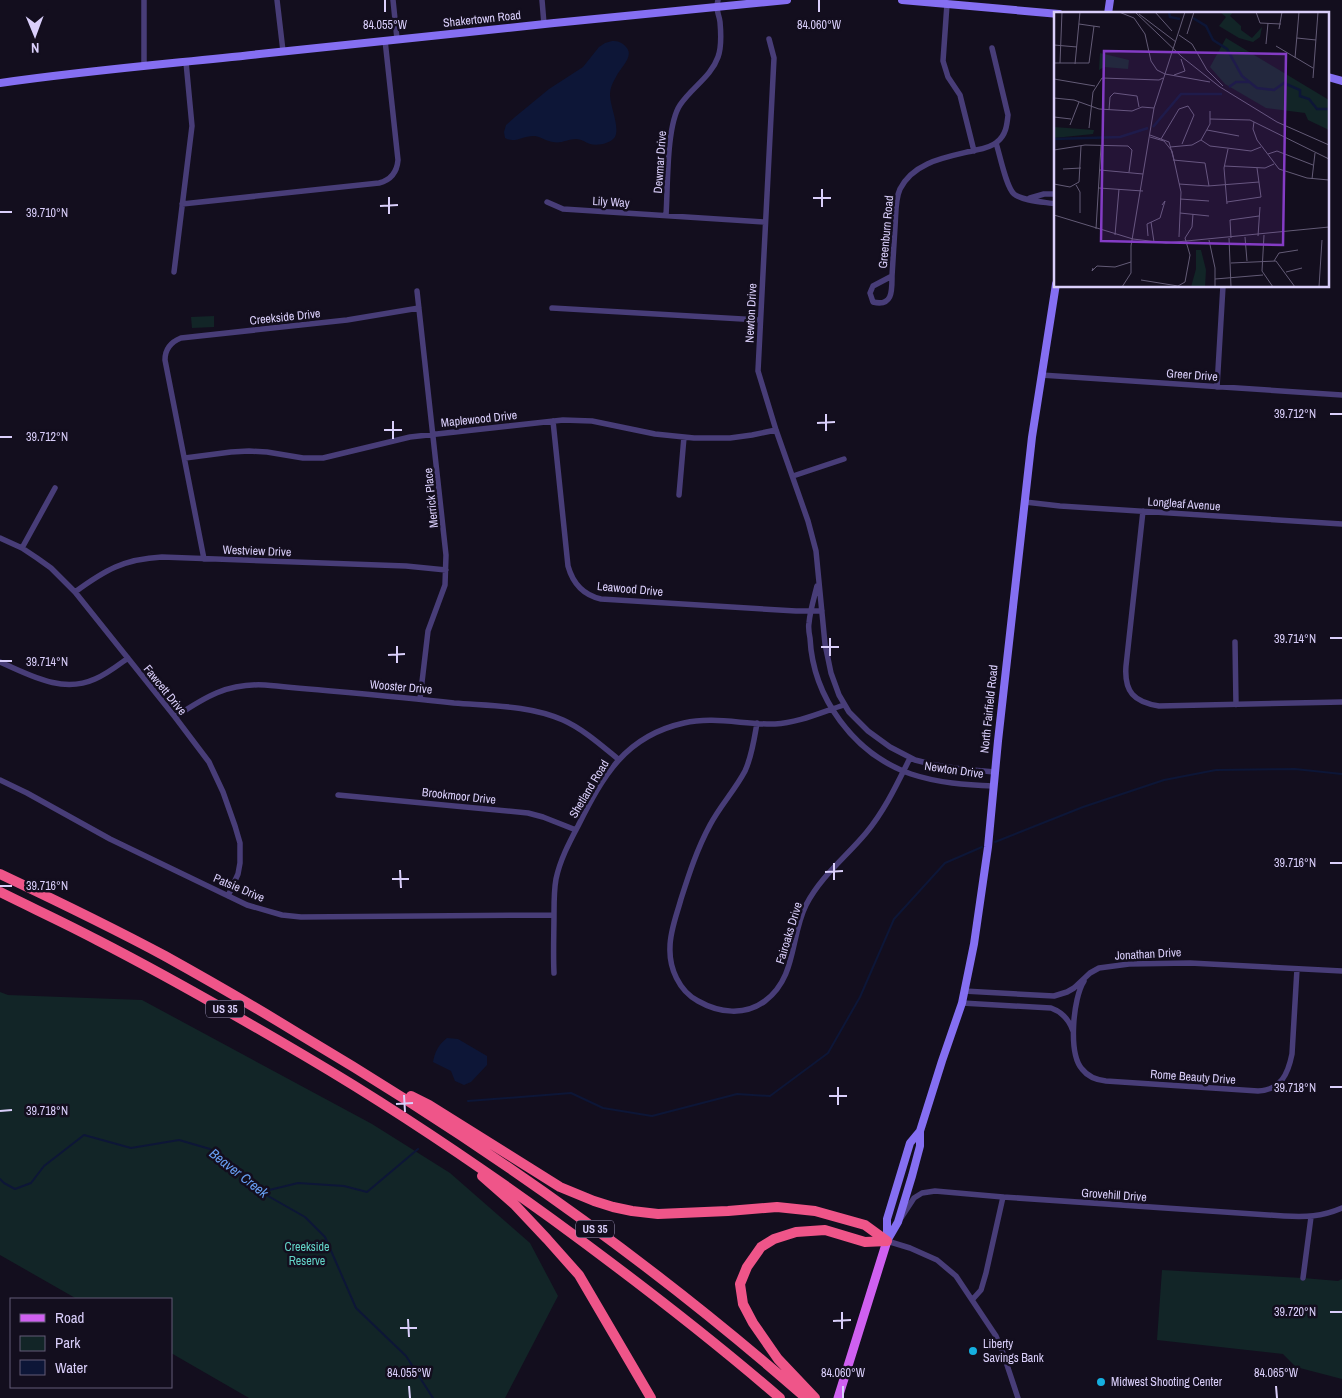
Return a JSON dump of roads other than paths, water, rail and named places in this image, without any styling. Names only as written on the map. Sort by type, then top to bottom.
[{"type":"highway","name":"US 35","points":[[0,874],[62,903],[165,956],[372,1077],[486,1151],[589,1224],[686,1298],[806,1398]]},
{"type":"highway","name":"US 35","points":[[0,892],[96,939],[202,996],[308,1057],[441,1142],[489,1174],[662,1301],[780,1398]]},
{"type":"highway","points":[[372,1077],[429,1105],[560,1187],[594,1201],[632,1211],[658,1214],[776,1207],[815,1211],[865,1225],[887,1241]]},
{"type":"highway","points":[[441,1142],[515,1205],[579,1275],[651,1398]]},
{"type":"highway","points":[[814,1398],[778,1358],[753,1324],[743,1304],[740,1284],[747,1267],[761,1247],[774,1239],[796,1232],[824,1230],[865,1242],[887,1241]]},
{"type":"main road","name":"Shakertown Road","points":[[0,84],[33,78],[717,4],[787,0]]},
{"type":"main road","points":[[902,0],[1054,14]]},
{"type":"main road","name":"North Fairfield Road","points":[[839,1395],[887,1241],[898,1222],[920,1146],[920,1130],[962,1003],[979,915],[988,847],[1007,655],[1032,437],[1040,375],[1055,288]]},
{"type":"main road","name":"North Fairfield Road","points":[[887,1241],[887,1219],[910,1144],[920,1130]]},
{"type":"street","points":[[144,0],[144,66]]},
{"type":"street","points":[[277,0],[283,52]]},
{"type":"street","points":[[393,0],[397,39]]},
{"type":"street","points":[[542,0],[544,24]]},
{"type":"street","name":"Dewmar Drive","points":[[666,215],[670,140],[674,118],[680,105],[710,72],[718,56],[721,36],[717,4]]},
{"type":"street","points":[[947,4],[943,61],[948,77],[960,95],[974,151]]},
{"type":"street","name":"Newton Drive","points":[[769,39],[774,58],[758,371],[776,430],[808,521],[816,551],[828,662],[835,685],[844,705],[855,719],[890,747],[910,758],[935,765],[995,772]]},
{"type":"street","points":[[182,204],[379,183],[387,180],[394,174],[398,160],[386,40]]},
{"type":"street","points":[[992,48],[1008,115],[1004,135],[996,143],[1009,186],[1014,194],[1020,198],[1054,204]]},
{"type":"street","points":[[174,272],[192,126],[186,62]]},
{"type":"street","name":"Greenburn Road","points":[[892,276],[873,286],[870,294],[873,302],[880,304],[888,300],[891,294],[892,276],[896,201],[900,188],[914,172],[931,162],[974,151],[996,143]]},
{"type":"street","points":[[1028,199],[1044,194],[1054,194]]},
{"type":"street","name":"Lily Way","points":[[547,202],[563,209],[765,222]]},
{"type":"street","points":[[1216,387],[1223,288]]},
{"type":"street","name":"Merrick Place","points":[[417,291],[446,555],[445,586],[428,631],[420,699]]},
{"type":"street","name":"Creekside Drive","points":[[185,458],[165,360],[169,346],[174,341],[181,338],[347,320],[419,308]]},
{"type":"street","points":[[552,308],[760,320]]},
{"type":"street","name":"Greer Drive","points":[[1040,375],[1342,395]]},
{"type":"street","name":"Maplewood Drive","points":[[185,458],[249,451],[303,458],[323,458],[404,438],[572,420],[592,421],[684,438],[730,438],[776,430]]},
{"type":"street","name":"Leawood Drive","points":[[553,421],[568,566],[574,582],[583,591],[601,599],[822,611]]},
{"type":"street","points":[[679,495],[684,438]]},
{"type":"street","points":[[185,458],[204,559]]},
{"type":"street","points":[[793,476],[844,459]]},
{"type":"street","points":[[22,548],[55,488]]},
{"type":"street","name":"Longleaf Avenue","points":[[1025,502],[1060,506],[1342,524]]},
{"type":"street","points":[[1143,511],[1125,675],[1132,695],[1139,701],[1160,706],[1342,702]]},
{"type":"street","name":"Fawcett Drive","points":[[0,538],[22,548],[51,568],[75,592],[205,757],[223,792],[238,836],[240,863],[228,896]]},
{"type":"street","name":"Westview Drive","points":[[75,592],[95,577],[124,562],[145,558],[162,557],[406,566],[446,570]]},
{"type":"street","name":"Newton Drive","points":[[818,579],[809,622],[812,660],[818,680],[832,709],[846,729],[863,745],[883,759],[922,777],[951,783],[994,786]]},
{"type":"street","points":[[1235,642],[1236,705]]},
{"type":"street","points":[[0,662],[46,681],[72,685],[95,679],[128,658]]},
{"type":"street","name":"Wooster Drive","points":[[175,718],[214,693],[249,685],[420,699],[524,709],[548,714],[584,732],[618,759]]},
{"type":"street","name":"Shetland Road","points":[[554,973],[556,878],[565,852],[576,830],[598,788],[618,759],[654,734],[678,725],[699,721],[774,724],[789,722],[844,705]]},
{"type":"street","name":"Fairoaks Drive","points":[[757,724],[752,750],[745,771],[716,815],[703,838],[694,860],[670,939],[671,964],[680,984],[695,1000],[716,1010],[732,1012],[750,1008],[768,999],[781,984],[788,969],[800,921],[808,902],[831,870],[860,841],[878,819],[910,758]]},
{"type":"street","name":"Patsie Drive","points":[[0,780],[110,839],[228,896],[258,909],[282,915],[301,917],[554,915]]},
{"type":"street","name":"Brookmoor Drive","points":[[338,795],[528,813],[576,830]]},
{"type":"street","name":"Jonathan Drive","points":[[964,991],[1054,996],[1070,991],[1084,981],[1090,973],[1099,968],[1129,964],[1190,963],[1342,971]]},
{"type":"street","name":"Rome Beauty Drive","points":[[1084,981],[1079,988],[1077,997],[1074,1034],[1078,1064],[1086,1074],[1097,1080],[1258,1091],[1276,1086],[1286,1074],[1290,1064],[1293,1044],[1297,969]]},
{"type":"street","points":[[962,1003],[1051,1008],[1060,1012],[1066,1018],[1072,1026],[1074,1034]]},
{"type":"street","name":"Grovehill Drive","points":[[898,1222],[914,1198],[922,1193],[936,1191],[1311,1217],[1342,1208]]},
{"type":"street","points":[[972,1300],[980,1290],[986,1273],[1003,1197]]},
{"type":"street","points":[[1303,1278],[1311,1217]]},
{"type":"street","points":[[887,1241],[910,1248],[937,1260],[956,1276],[996,1336],[1018,1398]]},
{"type":"water","points":[[612,41],[623,44],[629,54],[614,81],[610,95],[616,122],[616,133],[613,139],[607,143],[596,145],[578,139],[556,142],[535,136],[516,140],[505,138],[506,125],[549,89],[583,67],[599,47]]},
{"type":"water","points":[[447,1038],[458,1039],[487,1056],[487,1065],[471,1082],[464,1085],[455,1081],[451,1071],[433,1062],[437,1049]]},
{"type":"waterway","points":[[995,842],[1083,807],[1164,780],[1216,770],[1295,769],[1342,774]]},
{"type":"waterway","points":[[468,1101],[571,1093],[603,1108],[652,1116],[737,1094],[770,1096],[828,1053],[860,997],[894,919],[945,863],[982,847]]},
{"type":"waterway","name":"Beaver Creek","points":[[0,1179],[15,1189],[31,1183],[44,1166],[84,1135],[131,1148],[179,1140],[210,1149],[239,1170],[261,1192],[305,1217],[325,1237],[356,1308],[406,1356],[433,1398]]},
{"type":"waterway","points":[[261,1192],[298,1183],[344,1186],[367,1192],[418,1149]]},
{"type":"place","name":"Liberty Savings Bank","points":[[973,1351]]},
{"type":"place","name":"Midwest Shooting Center","points":[[1101,1382]]},
{"type":"park label","name":"Creekside Reserve","points":[[307,1254]]}]
